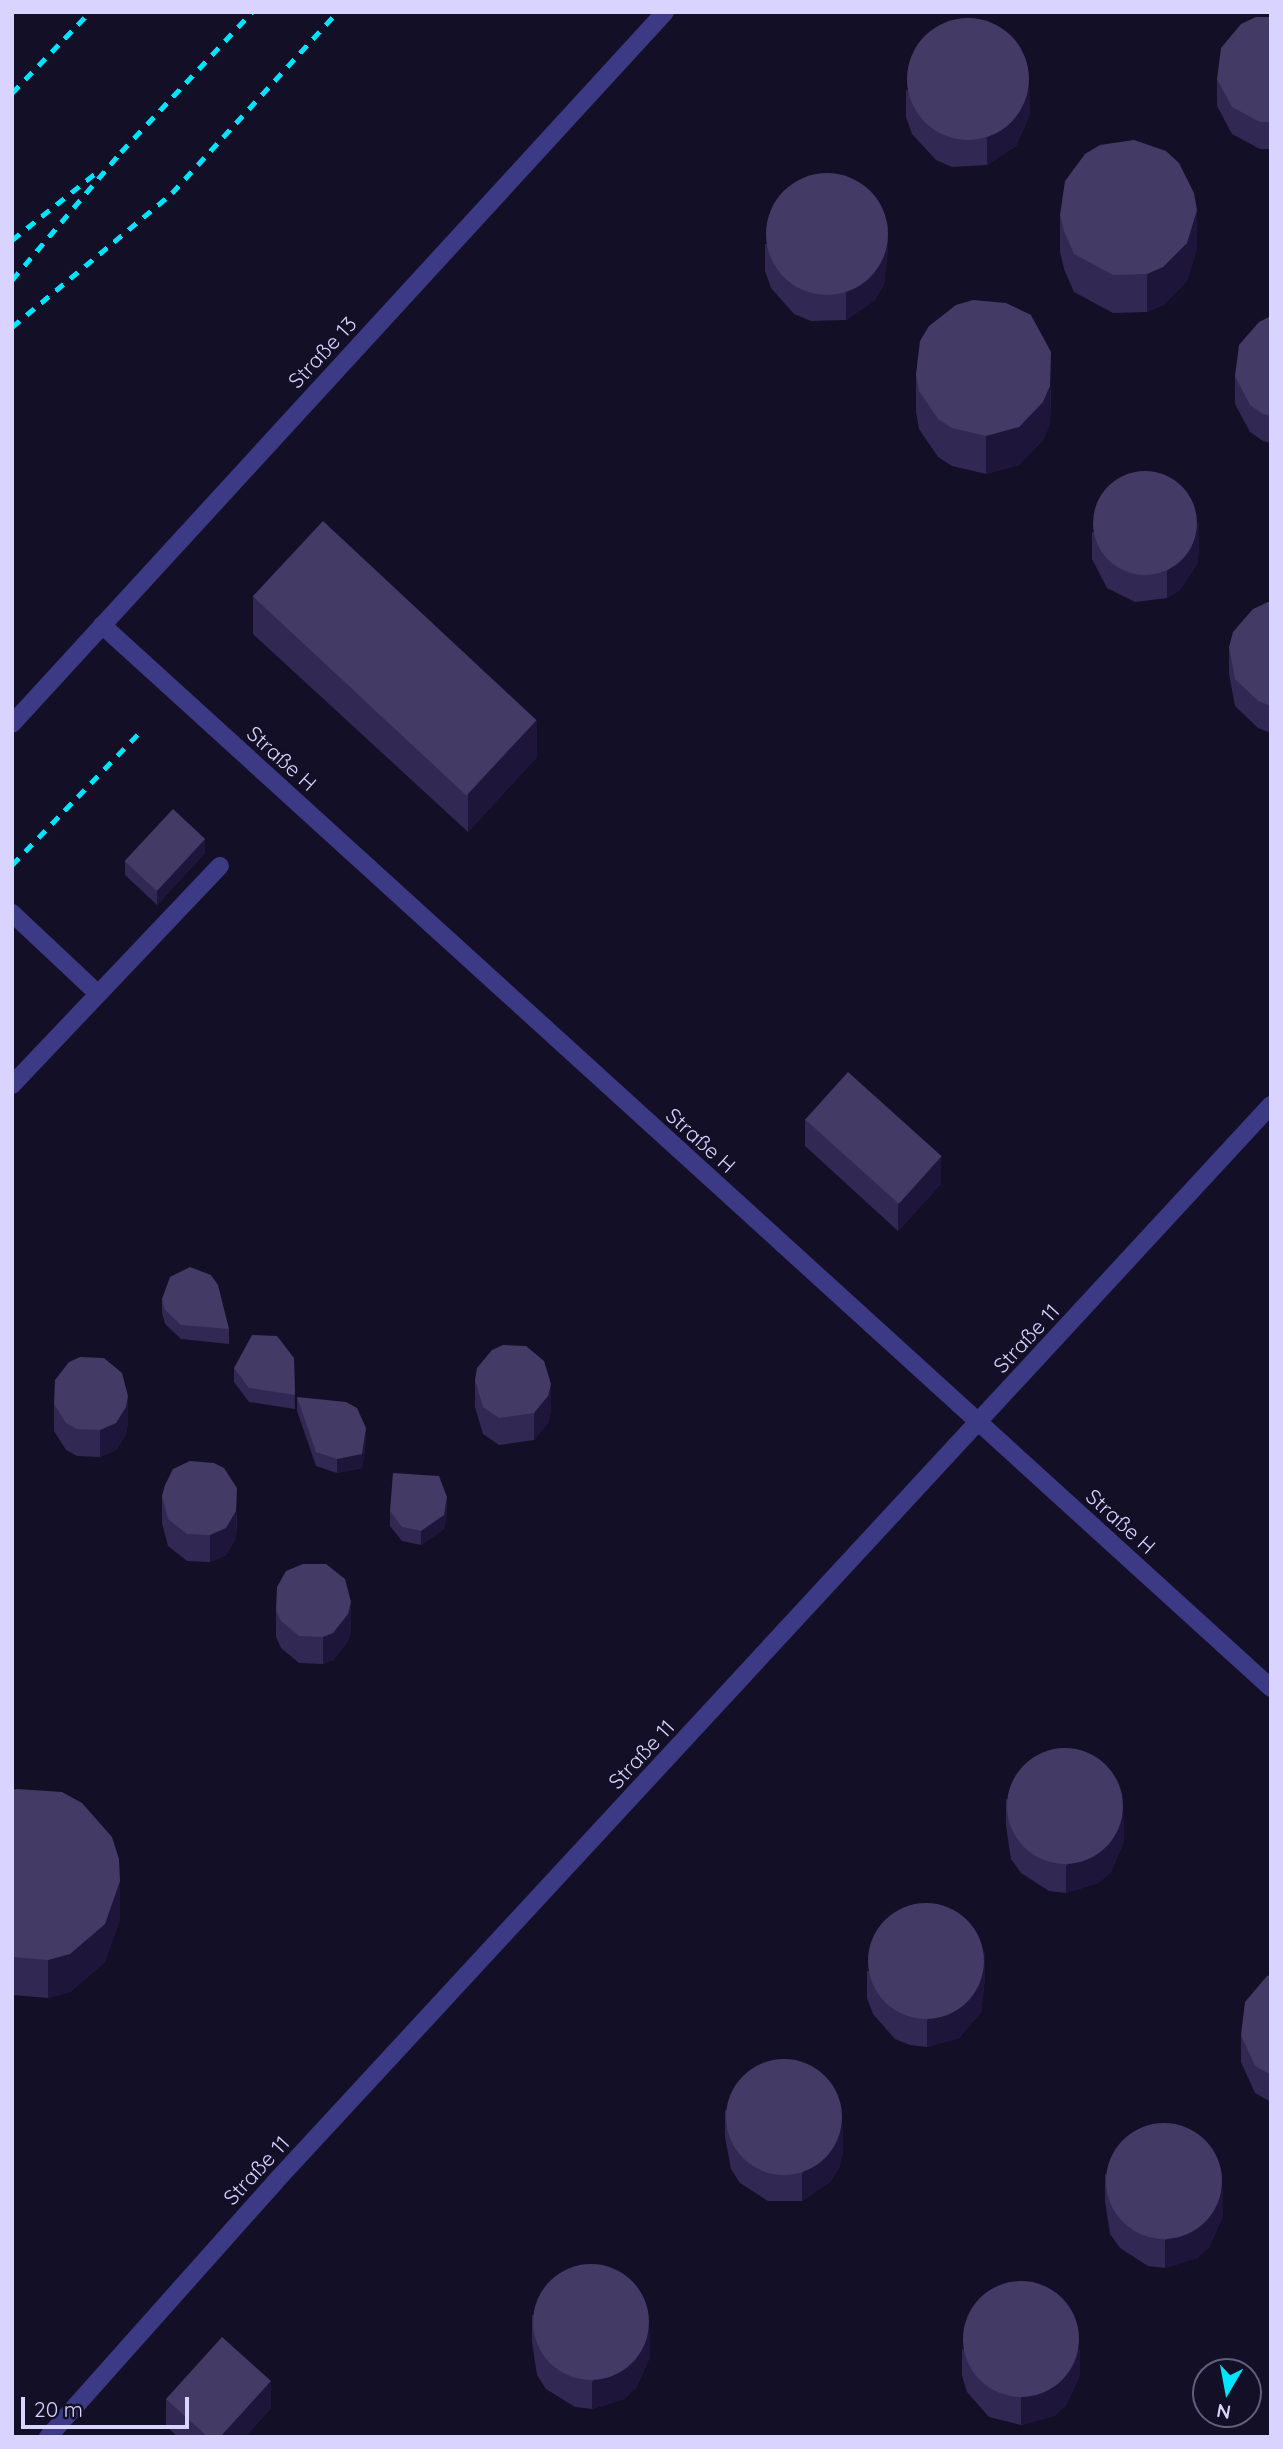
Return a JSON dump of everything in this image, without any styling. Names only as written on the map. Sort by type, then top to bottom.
[{"type":"lane","name":"Straße 13","points":[[12,724],[665,12]]},
{"type":"lane","name":"Straße H","points":[[102,625],[1271,1688]]},
{"type":"lane","points":[[12,1085],[96,992],[220,866]]},
{"type":"lane","points":[[12,913],[96,992]]},
{"type":"lane","name":"Straße 11","points":[[48,2437],[275,2182],[1271,1105]]},
{"type":"building","points":[[1256,17],[1271,17],[1271,122],[1260,122],[1232,107],[1217,79],[1221,48],[1241,24]]},
{"type":"building","points":[[968,18],[991,23],[1011,36],[1024,56],[1029,79],[1024,102],[1011,122],[991,135],[968,140],[945,135],[925,122],[912,102],[907,79],[912,56],[925,36],[945,23]]},
{"type":"building","points":[[1134,140],[1166,151],[1179,163],[1194,193],[1197,210],[1187,243],[1163,267],[1147,274],[1113,275],[1074,254],[1060,215],[1065,181],[1085,154],[1100,145]]},
{"type":"building","points":[[827,173],[850,178],[870,191],[883,211],[888,234],[883,257],[870,277],[850,290],[827,295],[804,290],[784,277],[771,257],[766,234],[771,211],[784,191],[804,178]]},
{"type":"building","points":[[973,300],[1006,303],[1031,315],[1051,352],[1050,386],[1043,402],[1019,427],[986,436],[952,428],[938,419],[919,391],[916,374],[920,341],[929,326],[956,305]]},
{"type":"building","points":[[1271,316],[1271,416],[1250,405],[1235,376],[1239,345],[1259,322]]},
{"type":"building","points":[[1145,471],[1165,475],[1182,486],[1193,503],[1197,523],[1193,543],[1182,560],[1165,571],[1145,575],[1125,571],[1108,560],[1097,543],[1093,523],[1097,503],[1108,486],[1125,475]]},
{"type":"building","points":[[323,521],[537,720],[466,795],[253,596]]},
{"type":"building","points":[[1271,602],[1271,706],[1258,701],[1235,679],[1229,647],[1233,632],[1253,609]]},
{"type":"building","points":[[173,809],[205,839],[157,891],[125,861]]},
{"type":"building","points":[[848,1072],[942,1156],[899,1204],[805,1120]]},
{"type":"building","points":[[190,1267],[211,1275],[218,1285],[229,1329],[181,1325],[165,1310],[162,1299],[170,1277]]},
{"type":"building","points":[[252,1335],[277,1336],[294,1358],[295,1395],[249,1388],[234,1368]]},
{"type":"building","points":[[503,1345],[526,1346],[544,1361],[551,1384],[548,1396],[534,1413],[499,1418],[483,1407],[475,1380],[477,1368],[492,1350]]},
{"type":"building","points":[[80,1357],[104,1358],[122,1373],[128,1396],[126,1407],[116,1423],[100,1430],[77,1429],[66,1423],[54,1404],[55,1380],[69,1362]]},
{"type":"building","points":[[297,1397],[346,1402],[357,1408],[366,1428],[362,1454],[337,1459],[316,1452]]},
{"type":"building","points":[[190,1461],[214,1463],[224,1468],[237,1488],[236,1511],[226,1528],[210,1535],[187,1534],[168,1519],[162,1496],[165,1485],[173,1469]]},
{"type":"building","points":[[393,1473],[439,1476],[447,1497],[444,1515],[421,1531],[402,1527],[390,1511]]},
{"type":"building","points":[[303,1564],[326,1564],[345,1579],[351,1602],[348,1614],[333,1633],[323,1637],[299,1636],[281,1621],[276,1610],[277,1587],[286,1571]]},
{"type":"building","points":[[1065,1748],[1087,1752],[1106,1765],[1119,1784],[1123,1806],[1119,1828],[1106,1847],[1087,1860],[1065,1864],[1043,1860],[1024,1847],[1011,1828],[1007,1806],[1011,1784],[1024,1765],[1043,1752]]},
{"type":"building","points":[[12,1790],[62,1792],[82,1803],[112,1837],[119,1859],[120,1881],[105,1924],[70,1954],[48,1960],[12,1957]]},
{"type":"building","points":[[926,1903],[948,1907],[967,1920],[980,1939],[984,1961],[980,1983],[967,2002],[948,2015],[926,2019],[904,2015],[885,2002],[872,1983],[868,1961],[872,1939],[885,1920],[904,1907]]},
{"type":"building","points":[[1271,1975],[1271,2075],[1255,2066],[1241,2035],[1245,2002],[1267,1976]]},
{"type":"building","points":[[784,2059],[806,2063],[825,2076],[838,2095],[842,2117],[838,2139],[825,2158],[806,2171],[784,2175],[762,2171],[743,2158],[730,2139],[726,2117],[730,2095],[743,2076],[762,2063]]},
{"type":"building","points":[[1164,2123],[1186,2127],[1205,2140],[1218,2159],[1222,2181],[1218,2203],[1205,2222],[1186,2235],[1164,2239],[1142,2235],[1123,2222],[1110,2203],[1106,2181],[1110,2159],[1123,2140],[1142,2127]]},
{"type":"building","points":[[591,2264],[613,2268],[632,2281],[645,2300],[649,2322],[645,2344],[632,2363],[613,2376],[591,2380],[569,2376],[550,2363],[537,2344],[533,2322],[537,2300],[550,2281],[569,2268]]},
{"type":"building","points":[[1021,2281],[1043,2285],[1062,2298],[1075,2317],[1079,2339],[1075,2361],[1062,2380],[1043,2393],[1021,2397],[999,2393],[980,2380],[967,2361],[963,2339],[967,2317],[980,2298],[999,2285]]},
{"type":"building","points":[[222,2337],[271,2381],[220,2437],[208,2437],[166,2399]]},
{"type":"railway","points":[[12,93],[90,12]]},
{"type":"railway","points":[[12,280],[121,152],[252,12]]},
{"type":"railway","points":[[12,327],[172,193],[337,12]]},
{"type":"railway","points":[[12,240],[97,172]]},
{"type":"railway","points":[[12,865],[138,734]]}]
